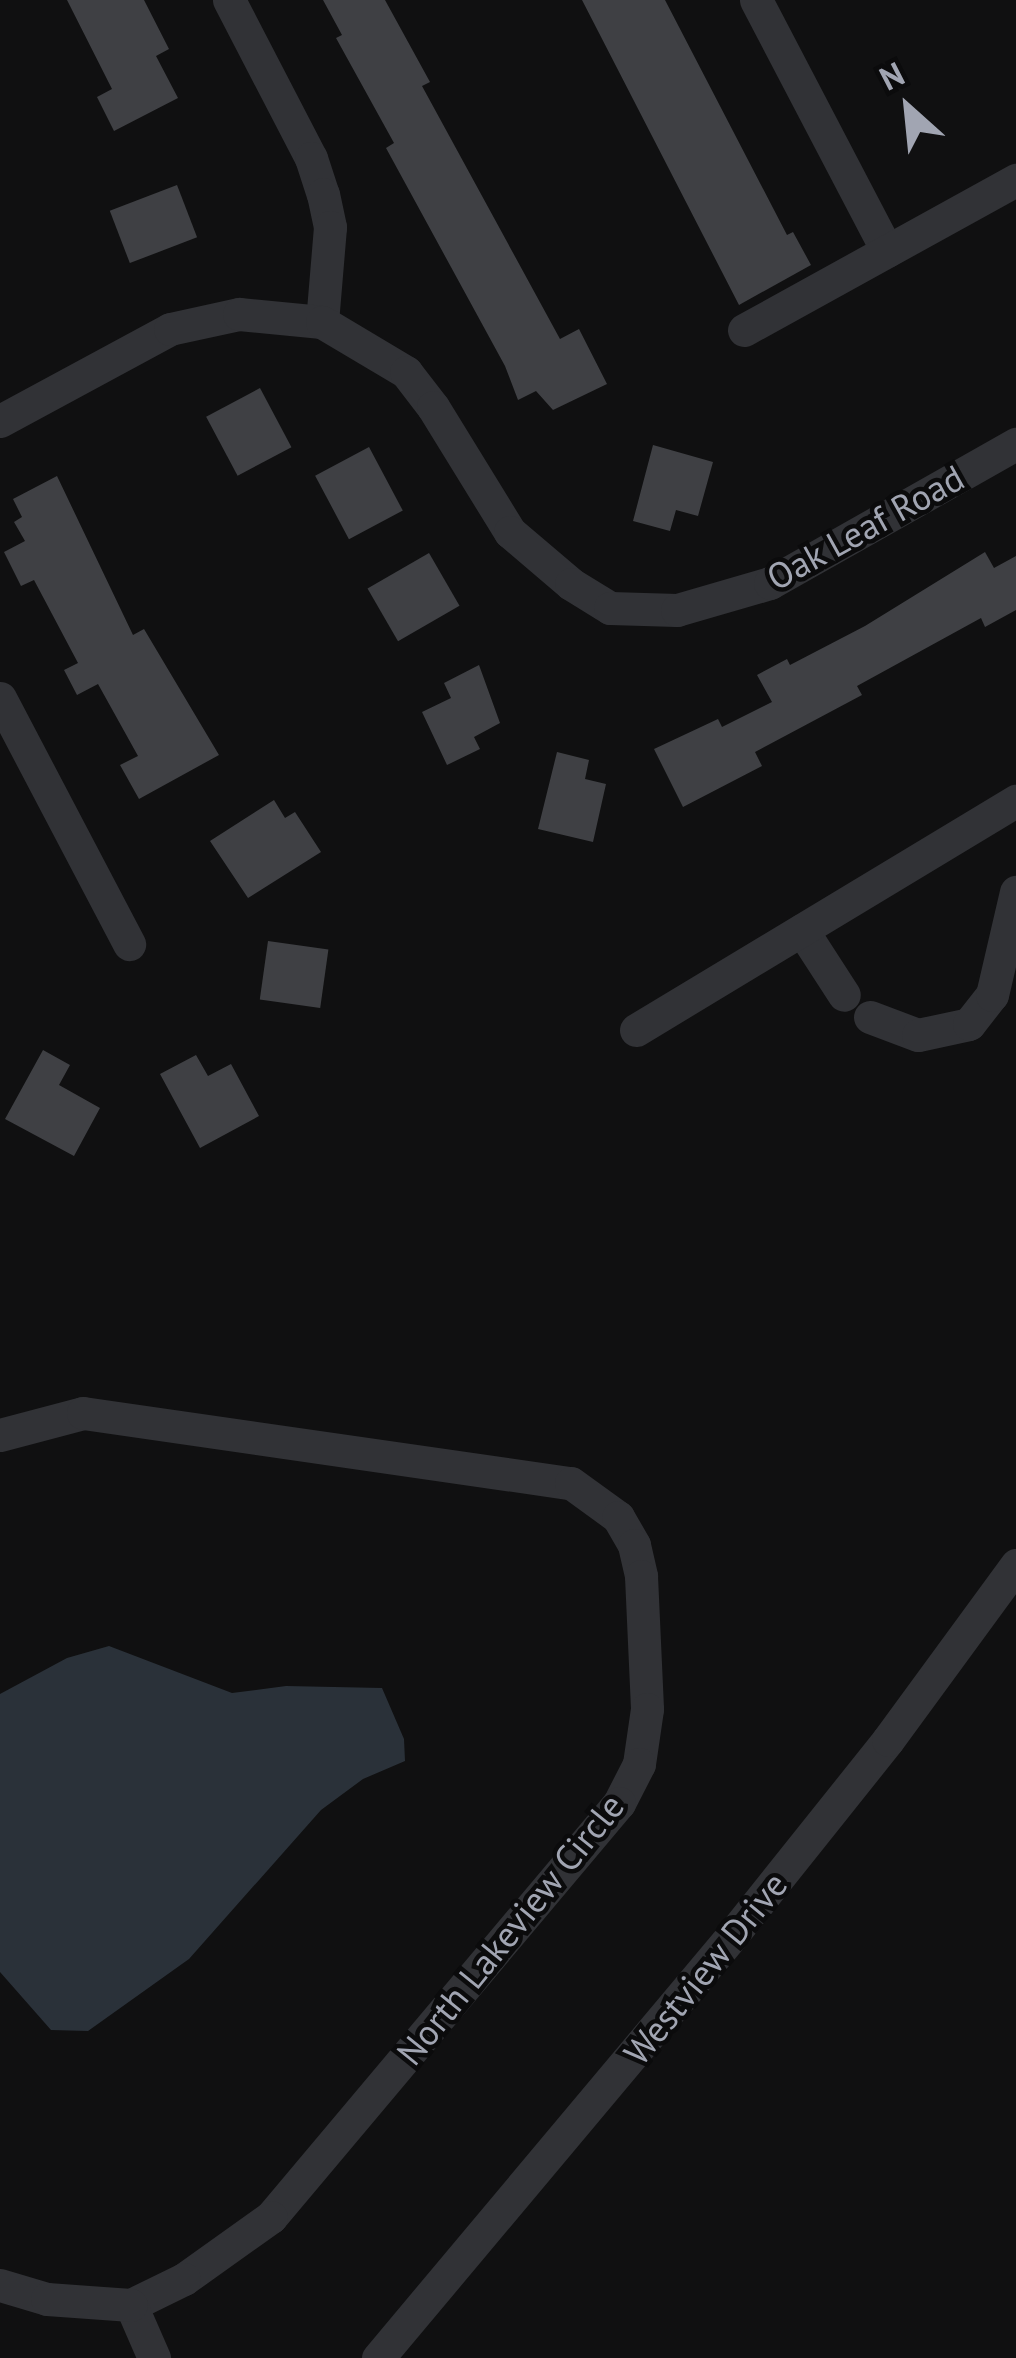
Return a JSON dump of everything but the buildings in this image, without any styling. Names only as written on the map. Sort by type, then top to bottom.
[{"type":"street","points":[[229,0],[311,158],[322,194],[330,227],[322,322]]},
{"type":"street","points":[[756,0],[887,251]]},
{"type":"street","points":[[744,330],[1016,180]]},
{"type":"street","name":"Oak Leaf Road","points":[[0,421],[170,329],[239,314],[322,322],[406,372],[433,406],[510,532],[571,584],[610,608],[677,610],[770,583],[1016,444]]},
{"type":"street","points":[[0,698],[129,944]]},
{"type":"street","points":[[636,1030],[1016,801]]},
{"type":"street","points":[[802,929],[857,1006],[918,1035],[969,1024],[992,995],[1016,892]]},
{"type":"street","name":"North Lakeview Circle","points":[[0,1436],[83,1413],[571,1483],[596,1496],[618,1516],[634,1545],[640,1576],[647,1709],[639,1765],[619,1803],[271,2217],[184,2279],[131,2305]]},
{"type":"street","name":"Westview Drive","points":[[378,2358],[730,1938],[888,1740],[1016,1565]]},
{"type":"street","points":[[0,2285],[46,2299],[131,2305],[154,2358]]},
{"type":"shaded area","points":[[109,1646],[232,1693],[286,1686],[382,1688],[404,1739],[405,1761],[363,1779],[321,1810],[189,1959],[88,2031],[51,2030],[0,1972],[0,1694],[67,1658]]}]
